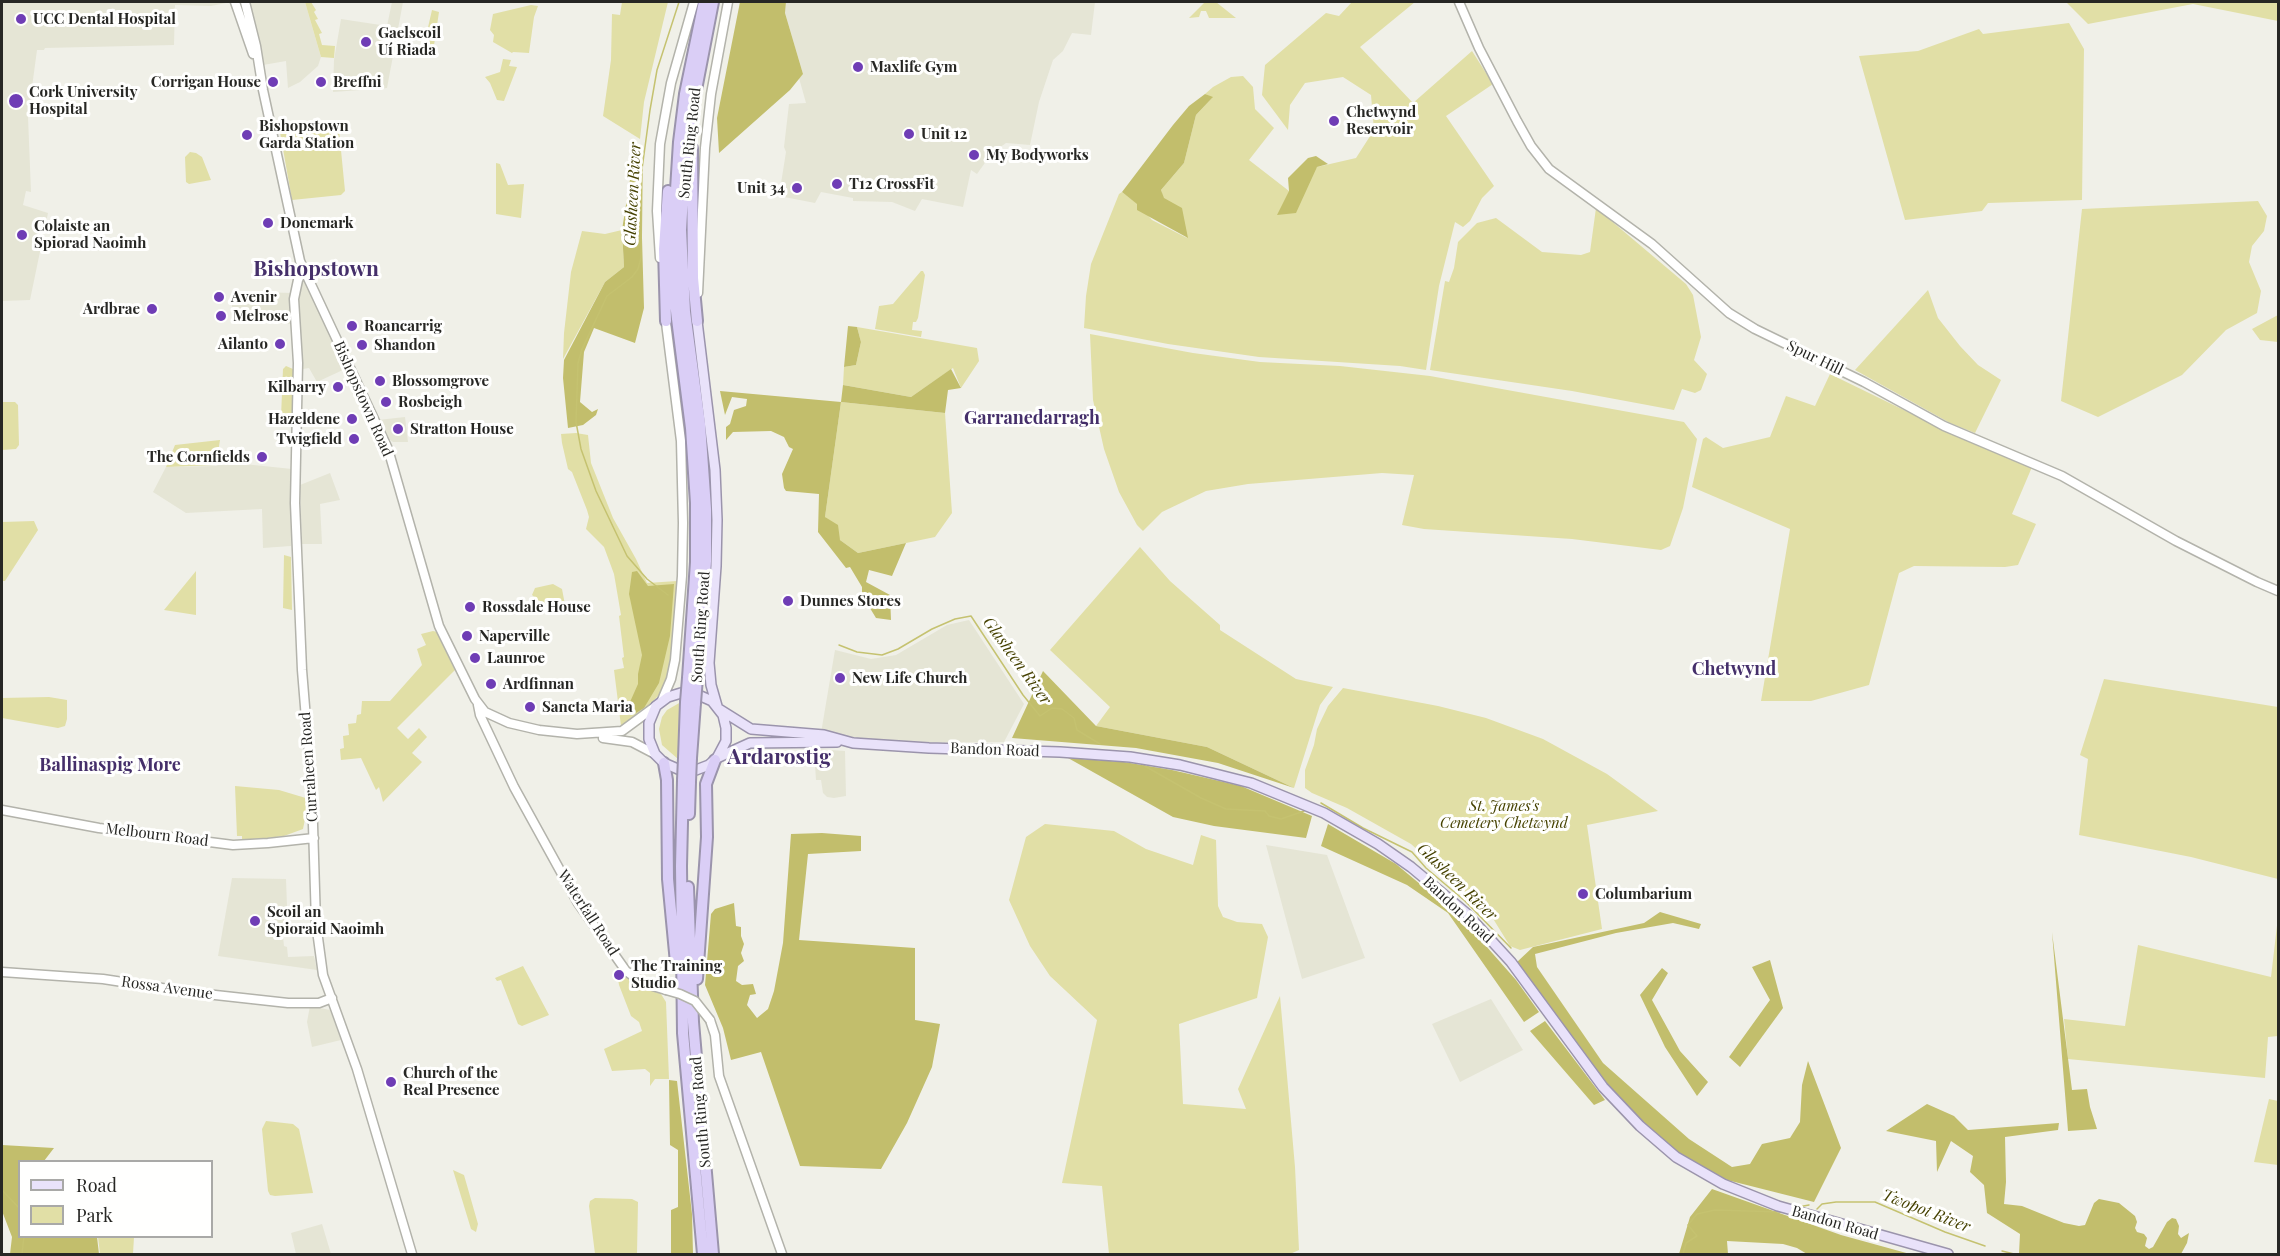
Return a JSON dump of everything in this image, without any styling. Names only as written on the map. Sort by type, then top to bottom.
[{"type":"highway","name":"South Ring Road","points":[[693,678],[696,503],[691,428],[675,303],[673,237],[679,142],[685,94],[704,2]]},
{"type":"highway","name":"South Ring Road","points":[[703,1254],[683,1033],[681,866],[691,702],[706,561],[706,508],[700,424],[685,312],[681,230],[685,161],[697,79],[713,2]]},
{"type":"highway","points":[[697,79],[692,144],[693,278],[697,321]]},
{"type":"highway","points":[[666,321],[664,249],[668,197],[674,141],[685,94]]},
{"type":"highway","points":[[698,1084],[698,966],[707,837],[706,784],[716,759]]},
{"type":"highway","points":[[664,764],[667,776],[666,834],[670,910],[683,1033]]},
{"type":"highway","name":"South Ring Road","points":[[686,781],[693,1022],[713,1254]]},
{"type":"main road","points":[[697,321],[715,470],[717,543],[709,663],[710,681],[725,721],[727,734],[722,750],[716,759],[702,768],[688,771],[676,770],[664,764],[655,754],[648,732],[659,703],[681,693],[694,693],[707,698],[718,707]]},
{"type":"main road","name":"Bandon Road","points":[[718,707],[751,729],[824,735],[843,741]]},
{"type":"main road","name":"Bandon Road","points":[[716,759],[750,743],[843,741],[929,748],[1060,752],[1149,760],[1230,777],[1269,790],[1324,813],[1378,844],[1411,867],[1466,913],[1511,962],[1617,1102],[1640,1126],[1676,1157],[1723,1184],[1778,1206],[1948,1254]]},
{"type":"street","name":"Bishopstown Road","points":[[235,2],[260,77]]},
{"type":"street","name":"Bishopstown Road","points":[[245,2],[256,46],[260,77],[296,248],[321,309],[388,449],[439,626],[478,704],[485,712],[500,720],[539,730],[591,734],[632,742],[655,754]]},
{"type":"street","points":[[659,703],[671,679],[675,660],[682,576],[683,523],[681,441],[659,246],[658,171],[666,106],[694,2]]},
{"type":"street","points":[[697,321],[705,148],[711,94],[728,2]]},
{"type":"street","name":"Spur Hill","points":[[1459,2],[1479,48],[1517,121],[1531,146],[1549,169],[1652,244],[1729,313],[1755,329],[1864,382],[1944,426],[2062,476],[2175,541],[2278,591]]},
{"type":"street","name":"Curraheen Road","points":[[304,267],[294,298],[298,363],[295,503],[302,670],[314,838],[316,923],[322,968],[357,1069],[412,1254]]},
{"type":"street","name":"Bishopstown Road","points":[[591,734],[614,733],[626,729],[659,703]]},
{"type":"street","name":"Waterfall Road","points":[[478,704],[478,710],[514,787],[596,931],[626,971],[648,986],[681,994],[694,1001],[711,1020],[715,1035],[719,1076],[782,1254]]},
{"type":"street","points":[[489,732],[491,726],[500,720]]},
{"type":"street","name":"Melbourn Road","points":[[2,810],[99,828],[233,845],[314,838]]},
{"type":"street","name":"Rossa Avenue","points":[[2,972],[124,982],[288,1003],[319,1003],[332,998]]},
{"type":"shaded area","name":"Cork University Hospital","points":[[2,2],[226,2],[211,6],[175,5],[174,45],[37,50],[28,117],[31,192],[26,191],[23,205],[48,213],[30,300],[2,301]]},
{"type":"shaded area","points":[[249,2],[305,2],[321,57],[318,66],[300,82],[288,88],[286,61],[263,65]]},
{"type":"shaded area","name":"Gaelscoil Uí Riada","points":[[392,2],[403,2],[387,88],[333,92],[334,60],[341,19],[387,26]]},
{"type":"shaded area","points":[[740,2],[786,2],[785,13],[803,74],[790,90],[719,153],[717,118]]},
{"type":"shaded area","points":[[786,2],[1095,2],[1091,35],[1072,33],[1063,51],[1053,60],[1039,102],[1030,145],[1006,143],[992,153],[977,174],[971,170],[963,207],[922,199],[915,211],[892,202],[853,201],[853,198],[821,192],[815,203],[779,196],[786,152],[784,147],[789,104],[806,103],[799,78],[803,74],[785,13]]},
{"type":"shaded area","points":[[1205,94],[1213,97],[1196,115],[1184,163],[1161,190],[1164,198],[1182,208],[1188,238],[1137,210],[1137,204],[1122,192],[1189,106]]},
{"type":"shaded area","points":[[1316,156],[1328,164],[1317,167],[1296,213],[1277,215],[1289,191],[1288,178],[1308,158]]},
{"type":"shaded area","points":[[632,167],[640,168],[644,308],[635,343],[594,328],[584,352],[580,402],[592,412],[598,409],[596,415],[583,425],[568,428],[563,378],[564,360],[605,282],[624,267],[622,230]]},
{"type":"shaded area","points":[[303,279],[305,283],[307,281],[345,369],[317,382],[309,368],[303,369],[298,328],[291,324],[232,320],[232,291],[291,293],[298,297]]},
{"type":"shaded area","points":[[848,326],[857,327],[861,342],[856,365],[844,367]]},
{"type":"shaded area","points":[[951,369],[961,388],[948,390],[945,413],[841,402],[843,385],[911,397]]},
{"type":"shaded area","points":[[720,391],[841,402],[825,517],[838,525],[840,540],[858,553],[906,543],[892,576],[869,570],[866,582],[890,595],[891,620],[876,618],[862,595],[862,587],[850,567],[846,568],[818,532],[819,494],[786,491],[784,488],[782,474],[793,449],[789,447],[784,437],[771,431],[733,432],[726,440],[726,427],[730,424],[734,410],[746,406],[747,399],[732,397],[725,415]]},
{"type":"shaded area","points":[[405,417],[408,442],[393,442],[387,438],[378,420]]},
{"type":"shaded area","points":[[225,462],[292,469],[291,546],[263,548],[262,509],[186,513],[153,492],[166,467],[216,466]]},
{"type":"shaded area","points":[[330,473],[340,500],[320,504],[322,544],[302,544],[300,485]]},
{"type":"shaded area","points":[[637,571],[648,586],[674,584],[670,636],[659,683],[644,708],[636,713],[630,702],[638,684],[642,655],[629,594],[632,572]]},
{"type":"shaded area","points":[[969,620],[1024,704],[1004,742],[892,743],[821,733],[835,650],[871,659],[896,655],[947,625]]},
{"type":"shaded area","points":[[1043,671],[1096,726],[1207,747],[1294,788],[1218,763],[1136,748],[1012,738]]},
{"type":"shaded area","points":[[814,749],[845,751],[846,796],[834,798],[827,797],[823,793],[821,780],[816,780]]},
{"type":"shaded area","points":[[1068,758],[1124,762],[1172,770],[1241,786],[1312,816],[1306,838],[1214,826],[1173,817]]},
{"type":"shaded area","points":[[1328,824],[1396,864],[1463,920],[1516,980],[1539,1012],[1524,1022],[1448,913],[1407,885],[1321,846]]},
{"type":"shaded area","points":[[822,833],[861,836],[861,851],[808,854],[799,940],[915,948],[915,1020],[940,1024],[932,1067],[907,1123],[881,1169],[800,1166],[761,1052],[731,1060],[723,1028],[705,985],[711,914],[715,909],[734,903],[736,926],[741,927],[744,944],[741,953],[744,961],[738,966],[736,981],[742,985],[753,984],[756,994],[750,995],[747,1005],[757,1018],[768,1009],[774,991],[783,943],[791,834]]},
{"type":"shaded area","points":[[1266,845],[1327,855],[1365,958],[1302,979]]},
{"type":"shaded area","name":"Scoil an Spioraid Naoimh","points":[[232,878],[286,879],[287,906],[284,918],[286,936],[283,937],[284,946],[287,947],[288,957],[314,956],[317,970],[218,956]]},
{"type":"shaded area","points":[[1660,912],[1701,924],[1699,929],[1673,923],[1616,933],[1535,954],[1537,967],[1603,1063],[1689,1139],[1732,1167],[1750,1164],[1762,1144],[1790,1138],[1800,1122],[1802,1085],[1808,1061],[1841,1148],[1814,1202],[1719,1178],[1671,1149],[1620,1101],[1517,962],[1533,947],[1644,923]]},
{"type":"shaded area","points":[[2052,932],[2072,1090],[2087,1089],[2097,1129],[2068,1131]]},
{"type":"shaded area","points":[[1770,960],[1783,1008],[1740,1067],[1729,1057],[1770,1000],[1752,967]]},
{"type":"shaded area","points":[[1662,968],[1668,973],[1652,1000],[1680,1051],[1708,1082],[1697,1096],[1665,1047],[1640,995]]},
{"type":"shaded area","points":[[1491,999],[1523,1050],[1460,1082],[1432,1024]]},
{"type":"shaded area","points":[[310,1006],[330,1010],[341,1040],[312,1047],[307,1022]]},
{"type":"shaded area","points":[[1545,1021],[1605,1100],[1594,1105],[1530,1031]]},
{"type":"shaded area","points":[[669,1080],[677,1081],[692,1214],[693,1254],[671,1254],[671,1210],[678,1207],[678,1150],[670,1145]]},
{"type":"shaded area","points":[[1927,1104],[1954,1116],[1968,1130],[2059,1123],[2058,1130],[2005,1137],[2004,1204],[2022,1206],[2064,1223],[2079,1226],[2085,1225],[2094,1203],[2099,1199],[2119,1203],[2135,1216],[2137,1222],[2135,1228],[2147,1238],[2145,1246],[2149,1249],[2153,1247],[2167,1222],[2172,1218],[2176,1219],[2179,1226],[2178,1234],[2181,1238],[2189,1233],[2181,1254],[2019,1254],[2020,1234],[1987,1213],[1984,1185],[1970,1172],[1973,1156],[1951,1141],[1937,1172],[1936,1141],[1886,1131]]},
{"type":"shaded area","points":[[2,1145],[54,1148],[45,1160],[18,1160],[18,1238],[97,1238],[99,1254],[10,1254],[12,1237],[2,1211]]},
{"type":"shaded area","points":[[1712,1189],[1841,1235],[1910,1254],[1807,1254],[1783,1244],[1727,1241],[1728,1254],[1679,1254],[1690,1217]]},
{"type":"shaded area","points":[[322,1224],[331,1254],[296,1254],[291,1233]]},
{"type":"green space","points":[[305,2],[311,2],[316,10],[314,12],[318,19],[315,20],[322,33],[319,34],[322,45],[335,46],[334,58],[321,57]]},
{"type":"green space","points":[[622,2],[668,2],[644,102],[640,139],[603,116],[611,60],[612,14],[620,15]]},
{"type":"green space","points":[[1205,2],[1216,2],[1236,18],[1209,18],[1206,11],[1201,11],[1199,17],[1189,18]]},
{"type":"green space","points":[[1352,2],[1415,2],[1360,47],[1413,103],[1472,51],[1493,84],[1446,116],[1494,186],[1482,198],[1470,221],[1463,227],[1455,222],[1439,286],[1426,370],[1400,366],[1259,357],[1168,344],[1084,328],[1091,264],[1119,194],[1122,192],[1138,204],[1152,220],[1187,238],[1163,198],[1161,190],[1184,163],[1196,115],[1212,98],[1205,94],[1213,87],[1231,77],[1243,76],[1253,87],[1255,109],[1274,128],[1249,160],[1289,191],[1317,167],[1356,158],[1374,130],[1371,95],[1343,77],[1305,83],[1290,105],[1288,130],[1262,95],[1265,65],[1326,13],[1339,16]]},
{"type":"green space","points":[[2066,2],[2278,2],[2278,21],[2193,4],[2088,24]]},
{"type":"green space","points":[[531,5],[538,6],[534,17],[529,53],[512,53],[493,42],[494,35],[490,30],[493,14]]},
{"type":"green space","points":[[432,10],[439,12],[433,52],[430,55],[424,54],[423,49]]},
{"type":"green space","points":[[2069,23],[2084,49],[2082,200],[1988,203],[1982,211],[1905,220],[1859,56],[1918,51],[1979,29],[1983,34]]},
{"type":"green space","points":[[503,59],[511,60],[509,66],[517,67],[504,101],[497,100],[485,77],[500,72]]},
{"type":"green space","points":[[334,125],[339,130],[345,191],[341,195],[292,200],[280,132]]},
{"type":"green space","points":[[190,152],[202,157],[211,180],[189,184],[186,182],[185,157]]},
{"type":"green space","points":[[496,163],[500,164],[508,185],[524,184],[521,218],[496,214]]},
{"type":"green space","points":[[2258,201],[2267,216],[2264,231],[2252,246],[2249,262],[2261,291],[2257,313],[2226,330],[2182,375],[2098,417],[2061,401],[2082,209]]},
{"type":"green space","points":[[1596,208],[1686,284],[1693,295],[1701,337],[1694,360],[1707,374],[1701,390],[1695,393],[1682,389],[1674,410],[1572,391],[1430,370],[1445,281],[1449,282],[1454,268],[1458,242],[1477,223],[1496,218],[1542,252],[1581,255],[1590,252]]},
{"type":"green space","points":[[622,230],[624,267],[605,282],[563,359],[571,272],[582,231],[605,234]]},
{"type":"green space","points":[[921,271],[925,275],[918,318],[916,322],[913,322],[912,330],[922,331],[921,337],[875,329],[879,306],[893,304]]},
{"type":"green space","points":[[1928,290],[1938,318],[1960,346],[1978,365],[2001,380],[1975,433],[1950,423],[1855,370]]},
{"type":"green space","points":[[2278,315],[2278,342],[2260,340],[2252,329]]},
{"type":"green space","points":[[857,327],[977,348],[979,361],[961,388],[953,368],[911,397],[843,385],[844,367],[856,365],[861,342]]},
{"type":"green space","points":[[1090,334],[1193,353],[1260,362],[1340,366],[1430,376],[1684,422],[1697,439],[1683,508],[1670,546],[1661,550],[1572,539],[1424,529],[1402,525],[1414,475],[1382,473],[1248,484],[1206,491],[1162,512],[1143,531],[1137,525],[1119,492],[1104,449],[1093,400]]},
{"type":"green space","points":[[286,366],[293,369],[293,425],[281,417],[283,369]]},
{"type":"green space","points":[[1830,374],[1949,432],[2032,467],[2012,514],[2036,524],[2018,565],[2005,567],[1914,566],[1899,573],[1869,685],[1811,701],[1761,701],[1790,529],[1692,487],[1703,439],[1706,437],[1723,448],[1770,437],[1786,396],[1815,406]]},
{"type":"green space","points":[[2,402],[15,402],[18,405],[19,445],[16,449],[2,450]]},
{"type":"green space","points":[[841,402],[945,413],[952,513],[935,537],[858,553],[840,540],[825,517]]},
{"type":"green space","points":[[561,434],[588,435],[591,463],[613,518],[647,583],[677,581],[670,668],[667,678],[660,694],[645,710],[626,725],[621,726],[614,670],[624,668],[619,616],[621,615],[614,574],[604,547],[586,529],[589,517],[587,510],[572,472],[568,469]]},
{"type":"green space","points":[[220,440],[216,465],[166,467],[175,445]]},
{"type":"green space","points":[[34,521],[38,530],[5,581],[2,581],[2,522]]},
{"type":"green space","points":[[1140,547],[1170,581],[1220,625],[1220,630],[1296,679],[1333,687],[1320,705],[1294,788],[1207,747],[1096,726],[1110,707],[1050,650]]},
{"type":"green space","points":[[284,555],[291,557],[292,610],[283,608]]},
{"type":"green space","points":[[196,571],[196,615],[164,610]]},
{"type":"green space","points":[[553,584],[562,589],[566,610],[564,612],[532,595],[535,588]]},
{"type":"green space","points":[[437,632],[455,670],[397,728],[408,739],[419,728],[427,737],[412,753],[422,762],[383,802],[379,787],[376,790],[361,758],[341,760],[340,749],[344,748],[343,736],[349,735],[348,724],[356,723],[357,715],[361,714],[362,701],[390,701],[422,665],[417,649],[426,645],[421,634]]},
{"type":"green space","points":[[2104,679],[2278,707],[2278,879],[2191,857],[2079,835],[2088,759],[2080,755]]},
{"type":"green space","name":"St. James's Cemetery Chetwynd","points":[[1343,688],[1438,706],[1486,718],[1543,739],[1607,774],[1658,811],[1587,825],[1602,929],[1520,950],[1510,946],[1492,917],[1411,844],[1347,808],[1305,788],[1305,770],[1317,729],[1328,706]]},
{"type":"green space","points":[[49,697],[67,700],[65,726],[58,728],[2,718],[2,698]]},
{"type":"green space","points":[[681,702],[678,759],[662,745],[659,729],[662,717],[667,710]]},
{"type":"green space","points":[[235,786],[279,790],[309,799],[303,829],[284,836],[242,841],[242,836],[237,836]]},
{"type":"green space","points":[[1045,824],[1114,831],[1146,849],[1193,865],[1201,835],[1216,840],[1218,906],[1223,917],[1237,922],[1262,924],[1268,937],[1257,998],[1179,1024],[1183,1104],[1246,1109],[1238,1089],[1280,996],[1295,1167],[1299,1250],[1290,1254],[1109,1254],[1102,1186],[1062,1183],[1097,1020],[1050,976],[1030,946],[1009,900],[1026,837]]},
{"type":"green space","points":[[2278,917],[2278,1036],[2268,1037],[2265,1078],[2068,1059],[2064,1019],[2125,1026],[2138,945],[2271,977]]},
{"type":"green space","points":[[523,966],[549,1015],[522,1026],[518,1024],[501,980],[497,981],[495,978]]},
{"type":"green space","points":[[623,975],[642,987],[661,994],[666,1002],[669,1079],[655,1079],[650,1086],[650,1073],[645,1069],[612,1071],[604,1049],[642,1031],[639,1022],[631,1016],[619,985],[618,979]]},
{"type":"green space","points":[[2269,1099],[2278,1101],[2278,1165],[2254,1162]]},
{"type":"green space","points":[[266,1121],[293,1124],[299,1129],[313,1193],[270,1195],[262,1129]]},
{"type":"green space","points":[[453,1170],[464,1175],[478,1224],[476,1232],[471,1229]]},
{"type":"green space","points":[[595,1198],[632,1199],[638,1202],[637,1254],[595,1254],[589,1206],[590,1201]]},
{"type":"green space","points":[[98,1238],[134,1238],[133,1254],[100,1254]]},
{"type":"waterway","name":"Glasheen River","points":[[668,595],[647,579],[627,556],[596,491],[581,449],[576,422],[578,363],[582,349],[607,296],[632,277],[638,269],[641,258],[642,169],[650,110],[657,70],[679,2]]},
{"type":"waterway","name":"Glasheen River","points":[[839,645],[857,652],[882,655],[898,649],[932,629],[955,619],[971,616],[1023,695],[1040,716],[1052,708],[1062,709],[1074,718],[1077,730],[1100,744]]},
{"type":"waterway","name":"Glasheen River","points":[[1143,765],[1201,798],[1226,809],[1265,811],[1269,816],[1281,819],[1304,811]]},
{"type":"waterway","name":"Glasheen River","points":[[1321,803],[1363,828],[1412,852],[1511,948]]},
{"type":"waterway","points":[[2,1190],[18,1207]]},
{"type":"waterway","name":"Twopot River","points":[[1817,1209],[1822,1204],[1836,1202],[1875,1202],[1945,1232],[1985,1246]]},
{"type":"waterway","name":"Twopot River","points":[[1798,1207],[1809,1205]]},
{"type":"waterway","name":"Twopot River","points":[[1683,1254],[1686,1243],[1697,1236],[1688,1225],[1697,1214],[1715,1210],[1781,1212]]},
{"type":"waterway","points":[[22,1254],[24,1238]]},
{"type":"waterway","name":"Glasheen River","points":[[2002,1251],[2014,1254]]},
{"type":"place","name":"UCC Dental Hospital","points":[[21,19]]},
{"type":"place","name":"Gaelscoil Uí Riada","points":[[366,42]]},
{"type":"place","name":"Maxlife Gym","points":[[858,67]]},
{"type":"place","name":"Corrigan House","points":[[273,82]]},
{"type":"place","name":"Breffni","points":[[321,82]]},
{"type":"place","name":"Cork University Hospital","points":[[16,101]]},
{"type":"place","name":"Chetwynd Reservoir","points":[[1334,121]]},
{"type":"place","name":"Unit 12","points":[[909,134]]},
{"type":"place","name":"Bishopstown Garda Station","points":[[247,135]]},
{"type":"place","name":"My Bodyworks","points":[[974,155]]},
{"type":"place","name":"T12 CrossFit","points":[[837,184]]},
{"type":"place","name":"Unit 34","points":[[797,188]]},
{"type":"place","name":"Donemark","points":[[268,223]]},
{"type":"place","name":"Colaiste an Spiorad Naoimh","points":[[22,235]]},
{"type":"place","name":"Avenir","points":[[219,297]]},
{"type":"place","name":"Ardbrae","points":[[152,309]]},
{"type":"place","name":"Melrose","points":[[221,316]]},
{"type":"place","name":"Roancarrig","points":[[352,326]]},
{"type":"place","name":"Ailanto","points":[[280,344]]},
{"type":"place","name":"Shandon","points":[[362,345]]},
{"type":"place","name":"Blossomgrove","points":[[380,381]]},
{"type":"place","name":"Kilbarry","points":[[338,387]]},
{"type":"place","name":"Rosbeigh","points":[[386,402]]},
{"type":"place","name":"Hazeldene","points":[[352,419]]},
{"type":"place","name":"Stratton House","points":[[398,429]]},
{"type":"place","name":"Twigfield","points":[[354,439]]},
{"type":"place","name":"The Cornfields","points":[[262,457]]},
{"type":"place","name":"Dunnes Stores","points":[[788,601]]},
{"type":"place","name":"Rossdale House","points":[[470,607]]},
{"type":"place","name":"Naperville","points":[[467,636]]},
{"type":"place","name":"Launroe","points":[[475,658]]},
{"type":"place","name":"New Life Church","points":[[840,678]]},
{"type":"place","name":"Ardfinnan","points":[[491,684]]},
{"type":"place","name":"Sancta Maria","points":[[530,707]]},
{"type":"place","name":"Columbarium","points":[[1583,894]]},
{"type":"place","name":"Scoil an Spioraid Naoimh","points":[[255,921]]},
{"type":"place","name":"The Training Studio","points":[[619,975]]},
{"type":"place","name":"Church of the Real Presence","points":[[391,1082]]},
{"type":"district","name":"Bishopstown","points":[[316,269]]},
{"type":"district","name":"Garranedarragh","points":[[1032,418]]},
{"type":"district","name":"Chetwynd","points":[[1734,669]]},
{"type":"district","name":"Ardarostig","points":[[779,757]]},
{"type":"district","name":"Ballinaspig More","points":[[110,765]]}]
